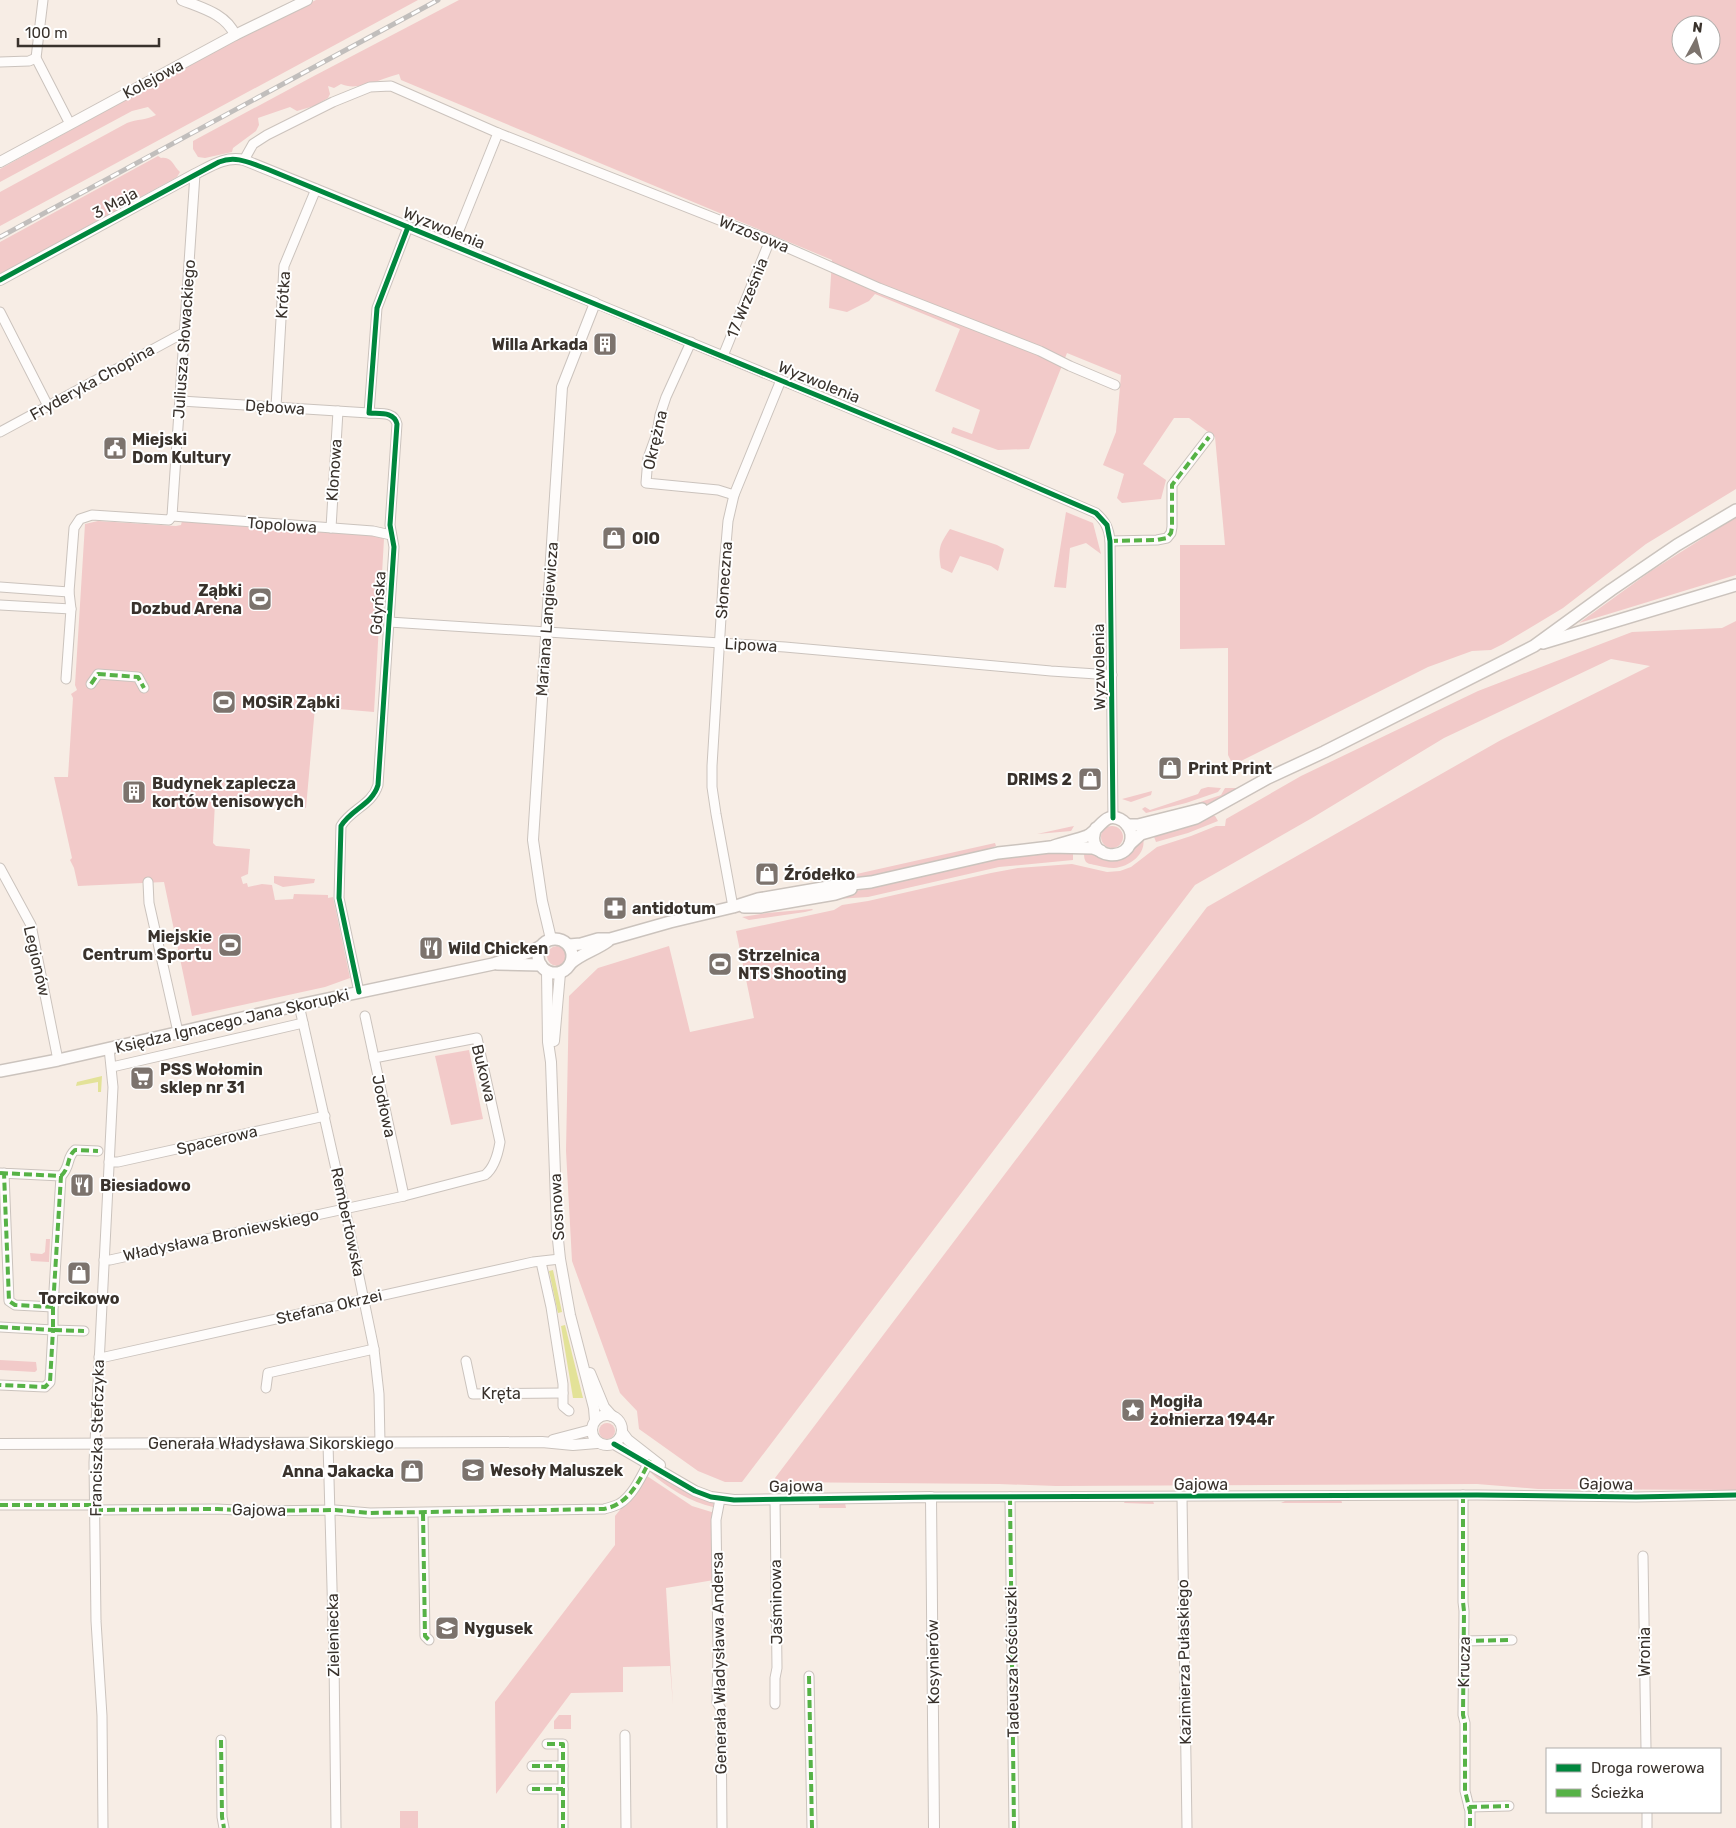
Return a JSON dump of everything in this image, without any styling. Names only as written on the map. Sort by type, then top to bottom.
[{"type":"main road","points":[[1050,847],[1089,848],[1109,855],[1117,855],[1125,851],[1141,834],[1187,821],[1247,791],[1268,778],[1342,743],[1534,646],[1677,545],[1736,510]]},
{"type":"main road","points":[[1534,646],[1736,585]]},
{"type":"main road","points":[[1126,825],[1138,825],[1216,806]]},
{"type":"main road","points":[[610,940],[598,939],[581,944],[569,944],[562,940],[551,938],[541,946],[538,956],[544,968],[560,973],[583,953],[601,946],[610,940],[670,922],[733,907],[760,907],[835,894],[871,882],[990,855],[1050,847],[1087,836],[1105,820],[1113,818],[1121,820],[1126,825],[1131,834],[1130,844]]},
{"type":"main road","points":[[1096,828],[1094,842],[1101,852]]},
{"type":"main road","points":[[569,944],[573,953],[571,963]]},
{"type":"main road","name":"Księdza Ignacego Jana Skorupki","points":[[0,1071],[58,1060],[299,1005],[493,964],[532,951],[541,946]]},
{"type":"main road","name":"Księdza Ignacego Jana Skorupki","points":[[493,964],[544,968]]},
{"type":"street","points":[[43,0],[36,58],[70,124]]},
{"type":"street","points":[[182,0],[220,17],[232,26],[236,35]]},
{"type":"street","name":"Kolejowa","points":[[0,162],[236,35],[307,0]]},
{"type":"street","points":[[0,62],[30,61],[36,58]]},
{"type":"street","name":"Wrzosowa","points":[[244,160],[253,144],[267,135],[333,102],[370,87],[391,86],[498,133],[770,240],[879,288],[1040,351],[1070,366],[1115,384]]},
{"type":"street","points":[[453,246],[498,133]]},
{"type":"street","name":"3 Maja","points":[[0,280],[195,174],[224,160],[244,160]]},
{"type":"street","name":"Wyzwolenia","points":[[244,160],[691,342],[1096,513],[1107,525],[1110,541],[1113,818]]},
{"type":"street","name":"Juliusza Słowackiego","points":[[172,516],[195,174]]},
{"type":"street","name":"Krótka","points":[[276,407],[284,266],[316,189]]},
{"type":"street","points":[[369,413],[377,308],[408,227]]},
{"type":"street","name":"17 Września","points":[[723,356],[770,240]]},
{"type":"street","name":"Mariana Langiewicza","points":[[551,938],[542,901],[533,840],[562,387],[594,303]]},
{"type":"street","points":[[0,312],[48,406]]},
{"type":"street","name":"Fryderyka Chopina","points":[[0,432],[185,332]]},
{"type":"street","name":"Okrężna","points":[[691,342],[666,397],[660,415],[657,433],[648,458],[646,483],[718,490],[734,495]]},
{"type":"street","name":"Słoneczna","points":[[733,907],[712,787],[724,560],[728,520],[734,495],[781,380]]},
{"type":"street","name":"Dębowa","points":[[181,401],[369,413]]},
{"type":"street","name":"Klonowa","points":[[331,528],[338,411]]},
{"type":"street","name":"Gdyńska","points":[[358,992],[339,898],[341,826],[346,819],[370,799],[378,785],[380,723],[394,547],[391,534],[397,424],[396,419],[391,415],[369,413]]},
{"type":"street","points":[[1110,541],[1167,538],[1171,533],[1172,527],[1172,485],[1209,437]]},
{"type":"street","points":[[66,679],[71,609],[69,592],[74,528],[80,518],[97,515],[169,520],[172,516]]},
{"type":"street","name":"Topolowa","points":[[172,516],[373,531],[391,534]]},
{"type":"street","points":[[0,587],[69,592]]},
{"type":"street","points":[[0,604],[71,609]]},
{"type":"street","name":"Lipowa","points":[[389,622],[785,647],[1051,671],[1112,674]]},
{"type":"street","points":[[91,684],[98,674],[138,677],[144,688]]},
{"type":"street","name":"Legionów","points":[[0,868],[31,925],[58,1060]]},
{"type":"street","points":[[148,882],[149,903],[178,1032]]},
{"type":"street","name":"Sosnowa","points":[[544,968],[548,1042],[551,1062],[557,1230],[560,1259],[570,1315],[594,1408],[593,1425]]},
{"type":"street","name":"Sosnowa","points":[[551,1062],[560,973]]},
{"type":"street","name":"Rembertowska","points":[[299,1005],[325,1116],[374,1349],[379,1394],[380,1442]]},
{"type":"street","name":"Jodłowa","points":[[365,1016],[404,1196]]},
{"type":"street","name":"Księdza Ignacego Jana Skorupki","points":[[112,1067],[304,1023]]},
{"type":"street","name":"Bukowa","points":[[374,1058],[477,1038],[500,1142],[499,1150]]},
{"type":"street","name":"Franciszka Stefczyka","points":[[103,1828],[102,1716],[96,1621],[94,1508],[95,1444],[113,1087],[109,1048]]},
{"type":"street","name":"Spacerowa","points":[[108,1162],[118,1162],[325,1116]]},
{"type":"street","points":[[0,1385],[45,1387],[50,1382],[61,1176],[67,1170],[70,1155],[75,1150],[98,1150]]},
{"type":"street","name":"Władysława Broniewskiego","points":[[104,1260],[404,1196],[485,1176],[499,1150]]},
{"type":"street","points":[[53,1307],[15,1305],[10,1301],[2,1173],[61,1176]]},
{"type":"street","name":"Stefana Okrzei","points":[[99,1357],[533,1262],[560,1259]]},
{"type":"street","name":"Sosnowa","points":[[541,1262],[551,1307],[563,1393],[563,1406],[569,1411]]},
{"type":"street","points":[[0,1327],[84,1332]]},
{"type":"street","points":[[266,1388],[268,1373],[374,1349]]},
{"type":"street","name":"Sosnowa","points":[[580,1350],[604,1406],[612,1416]]},
{"type":"street","name":"Kręta","points":[[466,1361],[473,1394],[563,1393]]},
{"type":"street","points":[[605,1415],[612,1416],[620,1422],[622,1432],[620,1439],[614,1444],[604,1446],[597,1443],[593,1437],[593,1425],[605,1415]]},
{"type":"street","name":"Generała Władysława Sikorskiego","points":[[542,1442],[569,1437],[593,1425]]},
{"type":"street","name":"Gajowa","points":[[622,1432],[649,1461]]},
{"type":"street","name":"Generała Władysława Sikorskiego","points":[[0,1444],[542,1442],[573,1445],[597,1443]]},
{"type":"street","name":"Zieleniecka","points":[[328,1443],[334,1659],[336,1828]]},
{"type":"street","name":"Gajowa","points":[[614,1444],[649,1461],[702,1494],[720,1499],[1463,1495],[1636,1497],[1736,1495]]},
{"type":"street","name":"Gajowa","points":[[0,1505],[256,1511],[330,1510],[370,1513],[604,1509],[620,1503],[625,1498],[649,1461]]},
{"type":"street","name":"Krucza","points":[[1463,1495],[1463,1715],[1465,1723],[1465,1791],[1469,1807],[1470,1828]]},
{"type":"street","name":"Kosynierów","points":[[931,1497],[934,1828]]},
{"type":"street","name":"Tadeusza Kościuszki","points":[[1010,1497],[1014,1828]]},
{"type":"street","name":"Kazimierza Pułaskiego","points":[[1182,1497],[1187,1828]]},
{"type":"street","name":"Generała Władysława Andersa","points":[[720,1499],[716,1520],[717,1702],[721,1709],[722,1828]]},
{"type":"street","name":"Jaśminowa","points":[[774,1499],[777,1668],[775,1704]]},
{"type":"street","points":[[423,1513],[425,1636],[429,1640]]},
{"type":"street","name":"Wronia","points":[[1643,1556],[1646,1748]]},
{"type":"street","points":[[1464,1641],[1512,1640]]},
{"type":"street","points":[[809,1676],[812,1828]]},
{"type":"street","points":[[625,1735],[626,1828]]},
{"type":"street","points":[[221,1740],[222,1817],[224,1828]]},
{"type":"street","points":[[547,1744],[563,1744],[563,1828]]},
{"type":"street","points":[[532,1766],[563,1766]]},
{"type":"street","points":[[532,1789],[563,1789]]},
{"type":"street","points":[[1469,1807],[1509,1806]]},
{"type":"street","points":[[1647,1813],[1647,1828]]},
{"type":"shaded area","points":[[316,0],[418,0],[0,226],[0,192],[127,123],[156,115],[148,107],[132,111],[0,182],[0,169],[231,42]]},
{"type":"shaded area","points":[[459,0],[1736,0],[1736,489],[1646,544],[1563,608],[1503,644],[1491,650],[1472,651],[1428,667],[1233,765],[1228,755],[1228,648],[1180,649],[1180,545],[1225,545],[1215,437],[1189,418],[1174,418],[1143,464],[1166,480],[1161,499],[1122,503],[1117,498],[1124,474],[1103,465],[1116,432],[1121,375],[1067,353],[1029,449],[998,450],[951,433],[953,427],[972,434],[980,410],[935,391],[960,329],[875,294],[869,301],[847,312],[829,308],[832,260],[401,80],[399,74],[370,84],[348,86],[341,84],[334,88],[328,86],[330,94],[328,98],[314,106],[297,111],[290,107],[258,118],[259,125],[256,131],[233,148],[232,152],[205,158],[198,157],[193,149],[193,141]]},
{"type":"shaded area","points":[[158,156],[168,158],[172,162],[180,172],[177,177],[0,274],[0,242]]},
{"type":"shaded area","points":[[1066,512],[1093,523],[1101,554],[1086,543],[1070,548],[1066,588],[1054,587]]},
{"type":"shaded area","points":[[1736,517],[1736,575],[1579,623],[1651,571]]},
{"type":"shaded area","name":"MOSiR Ząbki","points":[[98,521],[176,526],[181,525],[182,521],[373,533],[384,539],[374,712],[315,707],[306,808],[215,802],[213,843],[216,846],[250,849],[248,874],[241,877],[243,884],[247,883],[248,887],[262,884],[272,885],[275,900],[293,899],[294,894],[328,895],[328,898],[333,897],[350,978],[325,987],[192,1016],[164,882],[78,886],[70,860],[72,858],[54,777],[68,777],[73,698],[71,694],[77,690],[75,685],[85,524]]},
{"type":"shaded area","points":[[950,529],[1004,549],[998,571],[991,566],[960,556],[952,573],[941,568],[940,547]]},
{"type":"shaded area","points":[[1736,621],[1736,1490],[1538,1489],[1477,1484],[1056,1486],[772,1482],[1207,907],[1501,740],[1650,666],[1611,659],[1444,738],[1312,818],[1195,885],[742,1482],[725,1482],[698,1471],[639,1429],[637,1411],[620,1393],[572,1261],[566,1151],[569,996],[598,968],[669,946],[690,1032],[754,1018],[736,931],[834,910],[842,905],[1018,868],[1072,864],[1107,872],[1120,871],[1131,867],[1157,847],[1216,826],[1225,826],[1226,819],[1301,776],[1478,691],[1632,632],[1722,628]]},
{"type":"shaded area","points":[[1208,787],[1221,788],[1218,792],[1186,803],[1146,813],[1142,809],[1145,807],[1150,810],[1198,794],[1201,789]]},
{"type":"shaded area","points":[[1225,788],[1239,788],[1220,799],[1198,807],[1183,808],[1221,795]]},
{"type":"shaded area","points":[[1152,791],[1151,795],[1131,802],[1122,799]]},
{"type":"shaded area","points":[[1210,815],[1215,816],[1218,821],[1188,833],[1156,842],[1153,834]]},
{"type":"shaded area","points":[[1074,826],[1071,831],[1037,834],[1069,827]]},
{"type":"shaded area","points":[[1112,826],[1120,829],[1123,837],[1120,845],[1112,848],[1104,845],[1101,837],[1104,829]]},
{"type":"shaded area","points":[[1143,838],[1144,844],[1140,854],[1136,859],[1125,865],[1114,868],[1086,862],[1084,852],[1115,860],[1130,852]]},
{"type":"shaded area","points":[[995,843],[996,846],[981,852],[841,882],[838,880],[840,875],[846,871],[852,875]]},
{"type":"shaded area","points":[[1073,852],[1073,860],[999,867],[868,897],[837,899],[883,884],[991,860],[1023,855]]},
{"type":"shaded area","points":[[274,876],[315,879],[314,883],[283,887],[274,883]]},
{"type":"shaded area","points":[[812,909],[805,912],[749,920],[742,917],[767,913]]},
{"type":"shaded area","points":[[553,946],[561,946],[567,952],[567,960],[561,966],[553,966],[547,960],[547,952]]},
{"type":"shaded area","points":[[469,1050],[483,1119],[451,1125],[435,1056]]},
{"type":"shaded area","points":[[102,1076],[101,1092],[98,1092],[98,1082],[76,1086],[77,1082]]},
{"type":"shaded area","points":[[46,1239],[50,1239],[49,1262],[31,1261],[30,1253],[42,1254],[45,1252]]},
{"type":"shaded area","points":[[553,1270],[562,1312],[558,1313],[549,1271]]},
{"type":"shaded area","points":[[565,1325],[583,1398],[573,1398],[561,1326]]},
{"type":"shaded area","points":[[0,1360],[36,1362],[37,1370],[35,1372],[0,1370]]},
{"type":"shaded area","points":[[604,1423],[610,1423],[615,1428],[613,1437],[604,1439],[599,1434],[599,1428]]},
{"type":"shaded area","points":[[650,1472],[657,1473],[693,1496],[714,1503],[713,1507],[696,1502],[680,1494]]},
{"type":"shaded area","points":[[647,1476],[692,1506],[718,1514],[714,1580],[666,1588],[673,1705],[670,1666],[623,1667],[623,1692],[571,1693],[496,1794],[495,1702],[615,1545],[615,1516]]},
{"type":"shaded area","points":[[1341,1499],[1342,1503],[1281,1503],[1287,1500]]},
{"type":"shaded area","points":[[1125,1501],[1153,1501],[1154,1504],[1124,1503]]},
{"type":"shaded area","points":[[819,1503],[845,1503],[846,1508],[819,1508]]},
{"type":"shaded area","points":[[559,1715],[571,1715],[571,1729],[554,1729],[554,1721]]},
{"type":"shaded area","points":[[400,1811],[418,1811],[418,1828],[400,1828]]},
{"type":"railway","points":[[0,237],[438,0]]},
{"type":"marked path","points":[[1110,541],[1167,538],[1171,533],[1172,527],[1172,485],[1209,437]]},
{"type":"marked path","points":[[91,684],[98,674],[138,677],[144,688]]},
{"type":"marked path","points":[[61,1176],[66,1169],[70,1156],[75,1150],[98,1151]]},
{"type":"marked path","points":[[0,1173],[61,1176],[53,1307],[15,1305],[9,1301],[4,1173]]},
{"type":"marked path","points":[[53,1307],[53,1330],[84,1331]]},
{"type":"marked path","points":[[0,1327],[53,1330],[50,1382],[45,1387],[0,1385]]},
{"type":"marked path","points":[[95,1510],[335,1510],[370,1513],[604,1509],[612,1507],[629,1495],[650,1460]]},
{"type":"marked path","points":[[1463,1495],[1463,1715],[1465,1723],[1465,1791],[1470,1811],[1470,1828]]},
{"type":"marked path","points":[[1010,1497],[1014,1828]]},
{"type":"marked path","points":[[0,1505],[95,1505]]},
{"type":"marked path","points":[[423,1513],[425,1636],[429,1640]]},
{"type":"marked path","points":[[1464,1641],[1512,1640]]},
{"type":"marked path","points":[[809,1676],[812,1828]]},
{"type":"marked path","points":[[221,1740],[222,1817],[224,1828]]},
{"type":"marked path","points":[[547,1744],[563,1744],[563,1828]]},
{"type":"marked path","points":[[532,1766],[563,1766]]},
{"type":"marked path","points":[[532,1789],[563,1789]]},
{"type":"marked path","points":[[1469,1807],[1509,1806]]},
{"type":"cycle path","points":[[0,280],[219,162],[231,159],[243,161],[267,169],[950,450],[1096,513],[1107,525],[1110,541],[1113,818]]},
{"type":"cycle path","points":[[359,992],[339,898],[341,826],[350,815],[371,797],[378,785],[394,547],[390,525],[397,424],[393,417],[389,415],[369,413],[377,308],[408,227]]},
{"type":"cycle path","points":[[614,1444],[695,1491],[711,1497],[734,1500],[931,1497],[1477,1495],[1636,1497],[1736,1495]]},
{"type":"place","name":"Willa Arkada","points":[[605,344]]},
{"type":"place","name":"Miejski Dom Kultury","points":[[115,448]]},
{"type":"place","name":"OIO","points":[[614,538]]},
{"type":"place","name":"Ząbki Dozbud Arena","points":[[260,599]]},
{"type":"place","name":"MOSiR Ząbki","points":[[224,702]]},
{"type":"place","name":"Print Print","points":[[1170,768]]},
{"type":"place","name":"DRIMS 2","points":[[1090,779]]},
{"type":"place","name":"Budynek zaplecza kortów tenisowych","points":[[134,792]]},
{"type":"place","name":"Źródełko","points":[[767,874]]},
{"type":"place","name":"antidotum","points":[[615,908]]},
{"type":"place","name":"Miejskie Centrum Sportu","points":[[230,945]]},
{"type":"place","name":"Wild Chicken","points":[[431,948]]},
{"type":"place","name":"Strzelnica NTS Shooting","points":[[720,964]]},
{"type":"place","name":"PSS Wołomin sklep nr 31","points":[[142,1078]]},
{"type":"place","name":"Biesiadowo","points":[[82,1185]]},
{"type":"place","name":"Torcikowo","points":[[79,1273]]},
{"type":"place","name":"Mogiła żołnierza 1944r","points":[[1133,1410]]},
{"type":"place","name":"Wesoły Maluszek","points":[[473,1470]]},
{"type":"place","name":"Anna Jakacka","points":[[412,1471]]},
{"type":"place","name":"Nygusek","points":[[447,1628]]}]
